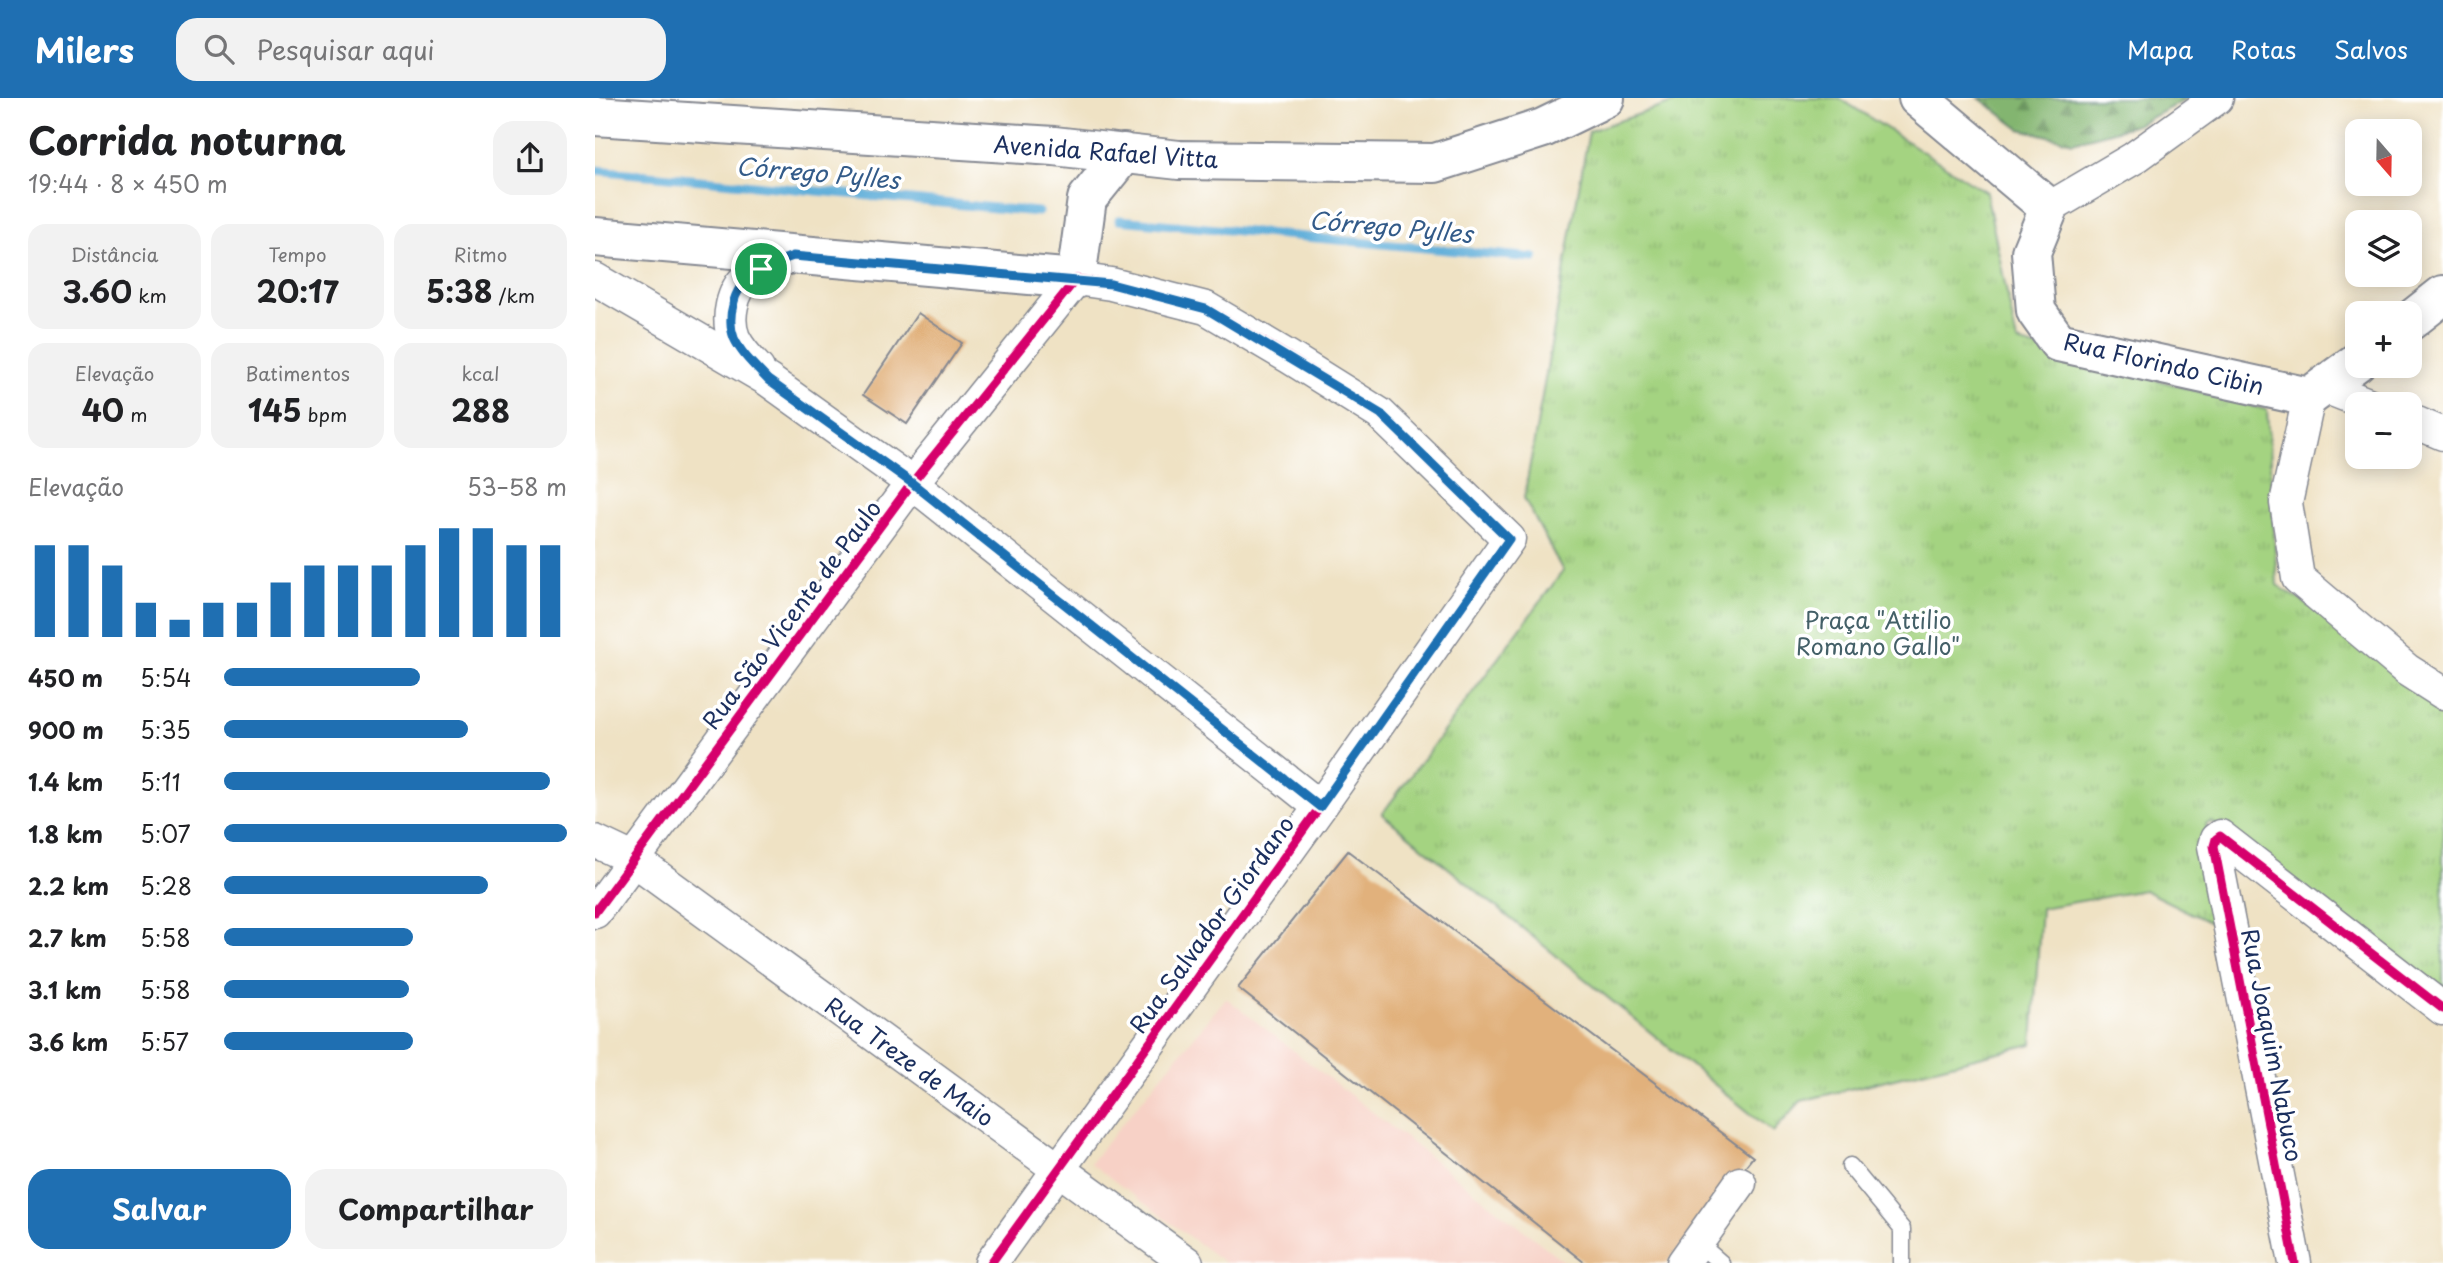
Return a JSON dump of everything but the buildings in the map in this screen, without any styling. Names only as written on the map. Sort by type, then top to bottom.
[{"type":"main road","name":"Avenida Rafael Vitta","points":[[595,116],[1054,146],[1179,160],[1436,163],[1542,128],[1605,98]]},
{"type":"main road","points":[[1918,98],[2049,208]]},
{"type":"main road","points":[[1054,146],[1087,199]]},
{"type":"main road","points":[[595,237],[1076,279],[1087,199],[1124,153]]},
{"type":"main road","name":"Rua Florindo Cibin","points":[[2049,208],[2031,252],[2036,311],[2058,342],[2317,392]]},
{"type":"main road","points":[[2422,312],[2443,295]]},
{"type":"main road","points":[[2317,392],[2345,371]]},
{"type":"street","points":[[2049,208],[2134,158],[2217,98]]},
{"type":"street","points":[[768,380],[733,337],[730,316],[735,295],[745,279],[761,269],[793,256]]},
{"type":"street","points":[[595,279],[768,380],[912,483],[1320,807]]},
{"type":"street","name":"Rua São Vicente de Paulo","points":[[595,912],[912,483],[1076,279]]},
{"type":"street","name":"Rua Salvador Giordano","points":[[991,1263],[1320,807],[1509,539],[1381,414],[1289,357],[1206,309],[1111,284],[1076,279]]},
{"type":"street","points":[[2345,399],[2317,392],[2286,503],[2298,578],[2407,670],[2443,693]]},
{"type":"street","points":[[2422,425],[2443,433]]},
{"type":"street","name":"Rua Joaquim Nabuco","points":[[2295,1263],[2214,846],[2216,839],[2220,836],[2443,1009]]},
{"type":"street","name":"Rua Treze de Maio","points":[[595,841],[633,859],[1187,1263]]},
{"type":"street","points":[[1701,1256],[1740,1183]]},
{"type":"lane","points":[[1850,1166],[1902,1229],[1902,1263]]},
{"type":"shaded area","points":[[1226,998],[1566,1263],[1225,1263],[1090,1163]]},
{"type":"green space","name":"Praça \"Attilio Romano Gallo\"","points":[[1687,98],[1839,98],[1986,192],[2017,342],[2267,410],[2277,585],[2443,693],[2443,991],[2211,822],[2206,824],[2229,932],[2144,890],[2041,908],[2032,1044],[1801,1101],[1773,1132],[1382,814],[1563,571],[1524,498],[1589,131]]},
{"type":"green space","points":[[1979,98],[2189,98],[2136,125],[2073,142],[2020,129]]},
{"type":"waterway","name":"Córrego Pylles","points":[[595,170],[1038,212]]},
{"type":"waterway","name":"Córrego Pylles","points":[[1119,220],[1534,258]]},
{"type":"cycle path","points":[[595,912],[912,483],[1076,279],[1111,284],[1206,308],[1380,414],[1509,539],[1320,807],[991,1263]]},
{"type":"cycle path","points":[[2295,1263],[2214,846],[2216,839],[2220,836],[2443,1009]]},
{"type":"route","points":[[793,256],[1076,279],[1111,284],[1206,309],[1381,414],[1509,539],[1320,807],[912,483],[768,380],[733,337],[730,316],[735,295],[745,279],[761,269],[793,256]]}]
